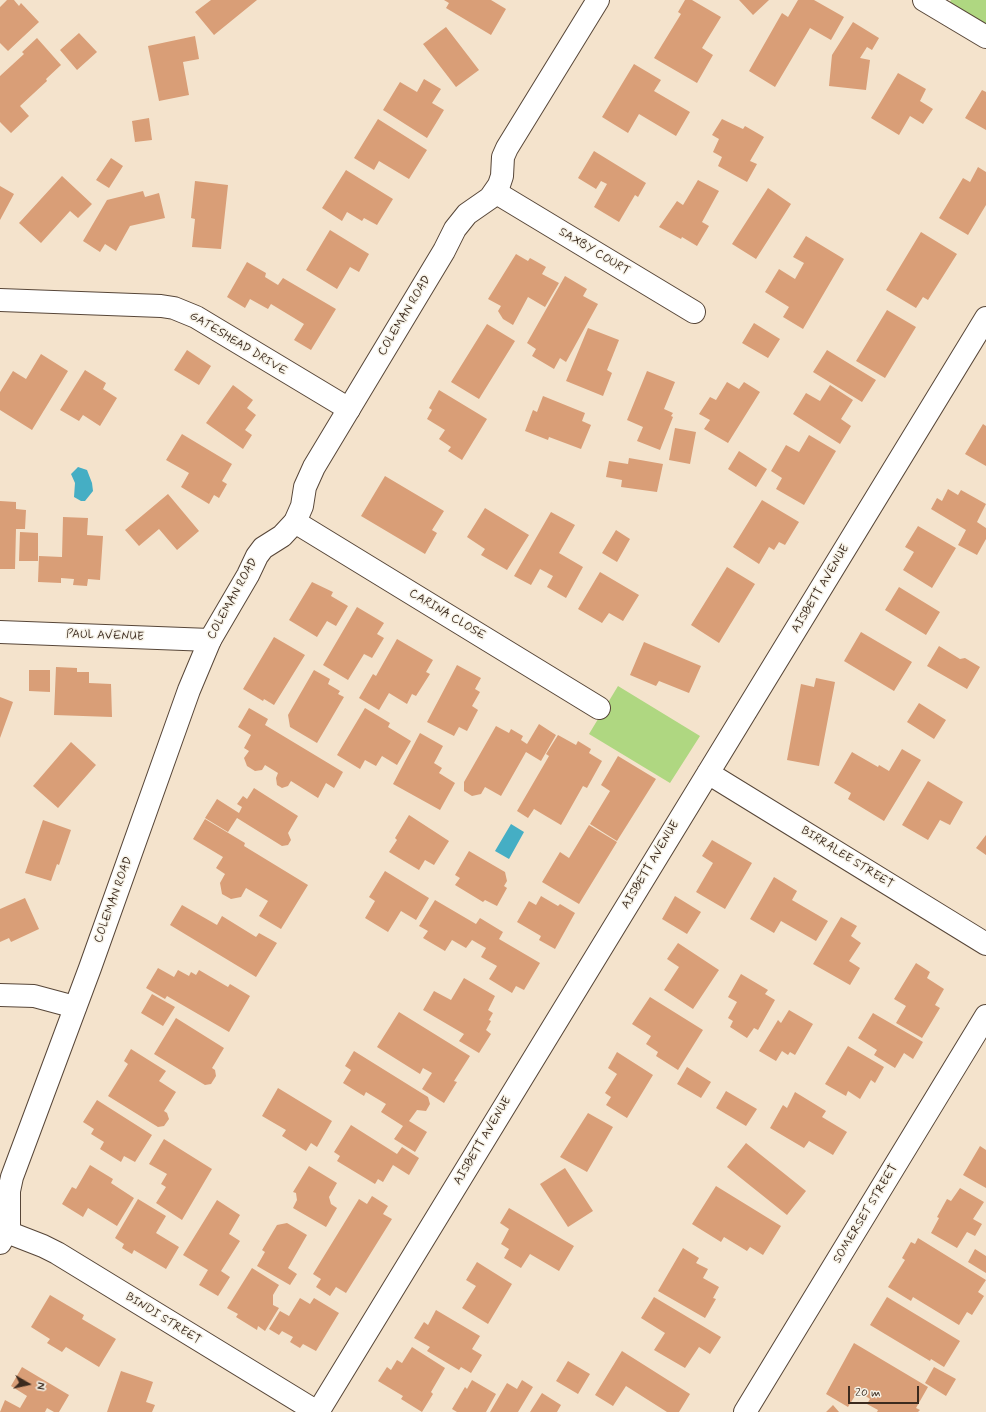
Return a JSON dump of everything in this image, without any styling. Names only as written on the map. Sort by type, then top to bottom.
[{"type":"street","name":"COLEMAN ROAD","points":[[3,1237],[9,1221],[9,1192],[12,1177],[189,690],[210,640],[248,575],[257,556],[263,548],[282,536],[295,522],[302,506],[308,477],[444,251],[455,229],[467,214],[483,205],[495,192],[502,176],[503,157],[507,148],[598,0]]},
{"type":"street","points":[[924,0],[986,37]]},
{"type":"street","name":"SAXBY COURT","points":[[495,192],[694,312]]},
{"type":"street","name":"GATESHEAD DRIVE","points":[[0,300],[161,306],[174,308],[196,317],[349,409]]},
{"type":"street","name":"AISBETT AVENUE","points":[[317,1412],[986,318]]},
{"type":"street","name":"CARINA CLOSE","points":[[295,522],[599,708]]},
{"type":"street","name":"PAUL AVENUE","points":[[0,632],[210,640]]},
{"type":"street","name":"BIRRALEE STREET","points":[[708,773],[986,944]]},
{"type":"street","points":[[0,995],[34,996],[75,1007]]},
{"type":"street","name":"SOMERSET STREET","points":[[745,1412],[986,1016]]},
{"type":"street","name":"BINDI STREET","points":[[3,1237],[43,1246],[317,1412]]},
{"type":"green space","points":[[951,0],[986,0],[986,37],[944,12]]},
{"type":"green space","points":[[618,686],[700,736],[670,783],[589,734]]},
{"type":"water","points":[[78,467],[87,470],[92,483],[93,491],[85,501],[81,501],[74,497],[75,483],[71,474]]},
{"type":"water","points":[[511,824],[524,832],[509,859],[495,851]]},
{"type":"building","points":[[7,0],[14,0],[19,6],[21,3],[39,22],[8,51],[0,43],[0,7]]},
{"type":"building","points":[[211,0],[257,0],[214,35],[195,12]]},
{"type":"building","points":[[444,0],[491,0],[506,9],[491,35],[446,8],[449,3]]},
{"type":"building","points":[[685,0],[692,0],[721,17],[702,48],[713,55],[697,83],[654,58],[681,14],[678,12]]},
{"type":"building","points":[[739,0],[769,0],[753,15]]},
{"type":"building","points":[[798,0],[814,0],[844,17],[831,40],[810,28],[775,87],[749,71],[782,13],[788,17]]},
{"type":"building","points":[[853,22],[879,38],[872,50],[867,47],[860,58],[870,60],[866,90],[829,86],[832,55]]},
{"type":"building","points":[[446,27],[479,70],[456,87],[423,44]]},
{"type":"building","points":[[79,33],[97,52],[77,70],[60,50]]},
{"type":"building","points":[[195,36],[199,59],[183,62],[189,95],[159,101],[148,46]]},
{"type":"building","points":[[37,38],[61,65],[46,79],[47,81],[20,106],[29,116],[11,133],[0,122],[0,76],[24,54],[22,52]]},
{"type":"building","points":[[634,64],[661,80],[654,91],[690,112],[676,136],[639,114],[628,133],[602,117]]},
{"type":"building","points":[[898,73],[926,89],[920,101],[933,109],[923,124],[910,116],[899,135],[871,118]]},
{"type":"building","points":[[424,79],[441,89],[432,103],[444,110],[427,138],[383,110],[400,82],[417,92]]},
{"type":"building","points":[[982,90],[986,92],[986,130],[965,118]]},
{"type":"building","points":[[149,118],[152,140],[135,142],[132,121]]},
{"type":"building","points":[[378,119],[427,150],[409,179],[379,161],[374,170],[354,158]]},
{"type":"building","points":[[722,119],[743,129],[745,126],[764,137],[750,161],[757,164],[747,182],[718,166],[722,157],[713,152],[719,139],[712,135]]},
{"type":"building","points":[[594,151],[646,183],[638,197],[635,195],[619,222],[594,207],[607,184],[601,181],[596,189],[578,178]]},
{"type":"building","points":[[111,158],[123,166],[109,188],[96,180]]},
{"type":"building","points":[[978,167],[986,172],[986,205],[968,235],[939,218],[963,178],[970,182]]},
{"type":"building","points":[[346,170],[393,199],[377,225],[364,218],[362,221],[347,212],[342,221],[322,208]]},
{"type":"building","points":[[62,176],[92,204],[78,218],[70,211],[41,243],[19,223]]},
{"type":"building","points":[[698,180],[719,191],[702,222],[709,226],[697,246],[682,237],[681,239],[659,227],[677,201],[683,205]]},
{"type":"building","points":[[195,181],[228,185],[221,249],[192,247],[195,219],[191,218]]},
{"type":"building","points":[[0,186],[14,194],[0,220]]},
{"type":"building","points":[[768,188],[791,204],[756,259],[732,244]]},
{"type":"building","points":[[143,191],[145,197],[159,193],[165,218],[130,226],[116,251],[105,244],[100,252],[83,241],[107,200]]},
{"type":"building","points":[[330,230],[369,254],[359,272],[350,267],[337,289],[306,270]]},
{"type":"building","points":[[921,232],[957,254],[928,300],[923,297],[916,308],[886,290]]},
{"type":"building","points":[[806,236],[844,259],[803,329],[783,317],[789,307],[765,292],[779,269],[795,279],[804,263],[793,257]]},
{"type":"building","points":[[516,254],[528,261],[530,258],[546,267],[542,274],[559,283],[545,307],[528,297],[513,325],[503,319],[498,311],[501,306],[488,299]]},
{"type":"building","points":[[247,262],[266,273],[265,277],[278,285],[283,278],[336,309],[311,350],[294,340],[304,324],[271,304],[268,309],[250,299],[245,308],[227,297]]},
{"type":"building","points":[[565,276],[587,289],[583,296],[598,304],[566,362],[560,358],[554,369],[532,356],[536,349],[527,343]]},
{"type":"building","points":[[887,310],[916,327],[885,378],[856,361]]},
{"type":"building","points":[[754,323],[780,339],[768,358],[742,343]]},
{"type":"building","points":[[487,324],[515,341],[479,399],[451,382]]},
{"type":"building","points":[[588,328],[619,340],[607,370],[612,373],[603,396],[566,381]]},
{"type":"building","points":[[187,350],[211,366],[199,385],[174,370]]},
{"type":"building","points":[[827,350],[876,380],[862,402],[813,372]]},
{"type":"building","points":[[41,354],[68,371],[32,430],[0,410],[0,392],[13,371],[26,379]]},
{"type":"building","points":[[85,370],[106,383],[103,389],[117,398],[100,426],[83,415],[79,421],[60,410]]},
{"type":"building","points":[[647,371],[675,382],[664,409],[673,413],[671,416],[673,417],[660,450],[637,441],[643,427],[627,420]]},
{"type":"building","points":[[727,382],[739,389],[744,382],[760,392],[728,443],[704,429],[710,420],[699,414],[710,397],[716,400]]},
{"type":"building","points":[[233,385],[253,400],[247,408],[256,415],[245,430],[252,435],[243,449],[206,423]]},
{"type":"building","points":[[830,385],[853,400],[841,419],[851,426],[840,444],[793,414],[806,393],[820,401]]},
{"type":"building","points":[[439,390],[487,419],[462,460],[448,451],[451,447],[439,439],[445,430],[427,419],[432,410],[429,408]]},
{"type":"building","points":[[543,396],[585,413],[582,421],[591,425],[581,449],[549,437],[548,440],[525,431],[533,410],[537,412]]},
{"type":"building","points":[[983,424],[986,426],[986,466],[965,454]]},
{"type":"building","points":[[675,428],[696,432],[690,464],[669,460]]},
{"type":"building","points":[[182,434],[232,464],[222,481],[227,484],[219,498],[214,495],[209,504],[181,487],[189,473],[166,460]]},
{"type":"building","points":[[809,435],[836,451],[804,505],[776,489],[782,478],[771,471],[786,445],[799,452]]},
{"type":"building","points":[[739,451],[767,469],[756,487],[728,469]]},
{"type":"building","points":[[629,458],[663,464],[657,492],[621,487],[622,480],[606,477],[609,461],[628,464]]},
{"type":"building","points":[[385,476],[444,511],[432,530],[437,533],[425,554],[361,516]]},
{"type":"building","points":[[948,489],[958,495],[961,490],[986,504],[977,522],[986,528],[986,539],[977,555],[958,545],[966,530],[931,509],[937,498],[942,501]]},
{"type":"building","points":[[168,494],[199,531],[177,550],[159,529],[139,546],[125,530]]},
{"type":"building","points":[[762,500],[799,522],[785,545],[779,542],[774,550],[769,547],[759,564],[733,547]]},
{"type":"building","points":[[0,501],[16,502],[16,509],[26,510],[25,529],[16,529],[15,569],[0,569]]},
{"type":"building","points":[[485,508],[529,535],[507,570],[481,555],[485,549],[467,537]]},
{"type":"building","points":[[551,512],[575,525],[559,553],[583,567],[566,598],[547,587],[553,576],[540,569],[531,585],[514,576]]},
{"type":"building","points":[[63,517],[88,518],[87,535],[103,536],[100,580],[88,579],[87,586],[73,585],[74,579],[61,578],[61,583],[38,582],[39,556],[62,557]]},
{"type":"building","points":[[918,526],[956,548],[932,588],[903,570],[914,552],[905,547]]},
{"type":"building","points":[[616,530],[630,539],[617,562],[602,553]]},
{"type":"building","points":[[20,532],[38,533],[38,561],[19,561]]},
{"type":"building","points":[[727,567],[755,584],[719,643],[691,625]]},
{"type":"building","points":[[600,572],[639,595],[623,621],[609,613],[602,623],[578,609]]},
{"type":"building","points":[[312,582],[333,592],[331,596],[348,606],[336,626],[327,621],[317,637],[289,620]]},
{"type":"building","points":[[899,587],[940,612],[926,635],[885,610]]},
{"type":"building","points":[[357,607],[384,623],[377,634],[384,638],[372,658],[364,654],[348,680],[323,665]]},
{"type":"building","points":[[861,632],[912,662],[894,691],[844,661]]},
{"type":"building","points":[[274,637],[305,655],[274,705],[264,699],[263,701],[243,689]]},
{"type":"building","points":[[397,639],[433,660],[426,672],[430,674],[416,696],[412,694],[407,704],[389,693],[379,710],[359,698],[373,674],[376,676]]},
{"type":"building","points":[[644,642],[701,666],[689,693],[659,681],[656,686],[630,675]]},
{"type":"building","points":[[939,646],[960,659],[965,658],[980,667],[967,689],[927,666]]},
{"type":"building","points":[[457,665],[481,678],[475,689],[480,692],[472,706],[478,710],[467,731],[459,727],[454,736],[427,722]]},
{"type":"building","points":[[56,667],[77,668],[77,672],[89,672],[89,683],[111,684],[112,717],[54,715]]},
{"type":"building","points":[[29,670],[50,670],[50,692],[29,691]]},
{"type":"building","points":[[314,670],[330,679],[328,684],[340,691],[338,694],[344,697],[317,743],[290,727],[288,715]]},
{"type":"building","points":[[816,678],[835,682],[819,766],[787,760],[801,684],[814,687]]},
{"type":"building","points":[[0,697],[13,702],[0,738]]},
{"type":"building","points":[[919,703],[946,720],[934,739],[907,722]]},
{"type":"building","points":[[249,708],[268,719],[265,725],[343,772],[334,788],[326,783],[318,798],[291,781],[288,786],[282,788],[277,785],[276,778],[278,773],[265,765],[262,770],[255,771],[247,766],[244,758],[249,751],[244,748],[251,735],[238,727]]},
{"type":"building","points":[[365,708],[390,723],[388,727],[411,741],[397,765],[382,756],[376,766],[365,760],[360,769],[337,755]]},
{"type":"building","points":[[539,724],[556,735],[541,761],[526,752],[501,796],[485,787],[481,794],[472,796],[464,791],[464,782],[496,726],[509,733],[511,729],[523,736],[521,740],[527,744]]},
{"type":"building","points":[[420,733],[443,746],[434,763],[442,768],[439,773],[455,783],[440,810],[393,784]]},
{"type":"building","points":[[558,735],[576,745],[578,741],[591,749],[589,753],[602,761],[587,788],[583,786],[561,825],[534,809],[528,818],[517,811],[549,756],[546,754]]},
{"type":"building","points":[[71,742],[96,765],[58,808],[33,786]]},
{"type":"building","points":[[902,749],[921,760],[884,821],[848,799],[851,793],[834,783],[852,752],[878,767],[879,765],[889,771]]},
{"type":"building","points":[[618,756],[656,779],[617,841],[590,824],[610,791],[601,785]]},
{"type":"building","points":[[928,781],[963,802],[950,825],[940,820],[928,840],[902,825]]},
{"type":"building","points":[[254,788],[298,816],[288,833],[291,840],[288,845],[282,846],[237,818],[228,832],[205,818],[217,799],[239,813],[242,807],[237,804],[243,796],[247,799]]},
{"type":"building","points":[[409,815],[449,841],[434,865],[425,860],[419,870],[389,852],[397,840],[395,838]]},
{"type":"building","points":[[205,819],[245,843],[244,846],[308,885],[281,929],[259,916],[268,901],[246,888],[241,897],[231,899],[222,894],[220,883],[225,874],[216,868],[223,857],[193,839]]},
{"type":"building","points":[[43,820],[71,830],[59,865],[57,864],[51,881],[25,873]]},
{"type":"building","points":[[589,825],[617,842],[579,904],[542,882],[560,852],[569,858]]},
{"type":"building","points":[[986,835],[986,855],[976,848]]},
{"type":"building","points":[[712,840],[752,863],[725,909],[696,892],[713,863],[702,856]]},
{"type":"building","points":[[469,851],[505,872],[507,881],[504,886],[507,888],[497,906],[485,900],[483,902],[455,885],[460,878],[455,875]]},
{"type":"building","points":[[385,871],[429,898],[416,920],[401,911],[388,932],[365,918],[375,901],[369,897]]},
{"type":"building","points":[[774,877],[797,891],[792,900],[828,921],[816,941],[781,921],[774,933],[750,919]]},
{"type":"building","points":[[541,896],[558,906],[560,904],[575,913],[555,949],[539,940],[541,936],[517,922],[529,901],[536,905]]},
{"type":"building","points":[[675,896],[701,912],[687,934],[662,919]]},
{"type":"building","points":[[25,898],[39,929],[11,942],[9,938],[0,942],[0,909]]},
{"type":"building","points":[[435,900],[476,924],[480,918],[503,932],[499,939],[540,963],[524,990],[516,986],[512,993],[489,979],[497,966],[481,957],[486,948],[472,940],[466,948],[452,940],[445,951],[423,938],[428,931],[419,926]]},
{"type":"building","points":[[182,905],[217,925],[222,916],[256,937],[259,933],[277,943],[256,977],[170,925]]},
{"type":"building","points":[[841,917],[857,926],[851,936],[861,943],[849,961],[860,968],[850,985],[813,964]]},
{"type":"building","points":[[678,943],[719,970],[693,1009],[664,990],[679,967],[667,959]]},
{"type":"building","points":[[916,963],[930,972],[927,978],[944,989],[935,1005],[940,1008],[922,1038],[896,1023],[906,1006],[894,999]]},
{"type":"building","points":[[158,968],[174,977],[178,970],[189,976],[191,972],[196,975],[199,970],[228,987],[230,984],[250,996],[229,1032],[167,996],[165,999],[146,988]]},
{"type":"building","points":[[741,974],[768,990],[765,994],[775,1000],[758,1030],[754,1028],[747,1038],[730,1027],[733,1021],[728,1018],[737,1002],[728,997]]},
{"type":"building","points":[[464,978],[495,996],[488,1010],[493,1013],[486,1030],[491,1034],[479,1053],[459,1041],[464,1034],[423,1010],[434,991],[451,1000]]},
{"type":"building","points":[[152,994],[175,1007],[163,1026],[141,1013]]},
{"type":"building","points":[[650,997],[703,1030],[678,1070],[656,1056],[658,1052],[646,1044],[651,1036],[632,1024]]},
{"type":"building","points":[[789,1010],[813,1024],[795,1055],[790,1052],[788,1055],[782,1051],[776,1061],[759,1051],[778,1020],[781,1023]]},
{"type":"building","points":[[399,1012],[470,1056],[454,1081],[457,1082],[444,1103],[422,1089],[432,1073],[423,1068],[420,1074],[377,1047]]},
{"type":"building","points":[[873,1013],[923,1042],[913,1059],[904,1053],[895,1068],[874,1055],[877,1050],[858,1038]]},
{"type":"building","points":[[176,1018],[224,1048],[212,1068],[215,1070],[216,1076],[211,1084],[205,1085],[154,1054]]},
{"type":"building","points":[[848,1046],[884,1067],[875,1083],[871,1080],[860,1099],[848,1091],[846,1096],[825,1084]]},
{"type":"building","points":[[131,1049],[166,1071],[159,1081],[176,1092],[164,1111],[167,1113],[169,1119],[164,1126],[158,1127],[108,1096],[128,1064],[124,1061]]},
{"type":"building","points":[[354,1051],[428,1097],[430,1104],[426,1111],[417,1110],[409,1121],[427,1132],[415,1152],[394,1139],[403,1126],[381,1112],[386,1104],[366,1092],[364,1096],[343,1083],[351,1070],[345,1066]]},
{"type":"building","points":[[617,1052],[653,1075],[627,1118],[606,1105],[611,1097],[605,1093],[617,1074],[608,1068]]},
{"type":"building","points":[[687,1067],[711,1082],[701,1098],[677,1084]]},
{"type":"building","points":[[278,1088],[332,1121],[317,1147],[311,1143],[306,1151],[282,1136],[286,1130],[262,1116]]},
{"type":"building","points":[[726,1091],[757,1109],[746,1126],[716,1108]]},
{"type":"building","points":[[795,1092],[826,1111],[822,1117],[847,1132],[833,1155],[809,1141],[804,1148],[770,1128],[783,1105],[787,1108]]},
{"type":"building","points":[[97,1100],[152,1135],[135,1162],[124,1156],[121,1162],[100,1149],[104,1142],[91,1134],[94,1129],[83,1122]]},
{"type":"building","points":[[588,1113],[613,1127],[587,1172],[560,1157]]},
{"type":"building","points":[[351,1125],[397,1154],[402,1147],[419,1158],[409,1175],[393,1165],[383,1182],[378,1179],[375,1184],[337,1161],[340,1156],[334,1152]]},
{"type":"building","points":[[164,1139],[212,1169],[182,1220],[156,1203],[166,1187],[161,1184],[167,1174],[149,1164]]},
{"type":"building","points":[[746,1143],[806,1191],[787,1215],[727,1167]]},
{"type":"building","points":[[980,1146],[986,1150],[986,1188],[963,1175]]},
{"type":"building","points":[[90,1165],[113,1179],[111,1183],[134,1198],[117,1226],[88,1208],[83,1217],[62,1204],[72,1187],[76,1189]]},
{"type":"building","points":[[309,1166],[337,1183],[329,1197],[331,1204],[337,1208],[326,1227],[293,1208],[297,1200],[296,1193],[293,1192]]},
{"type":"building","points":[[565,1168],[593,1211],[568,1227],[540,1184]]},
{"type":"building","points":[[716,1186],[781,1226],[763,1255],[750,1247],[747,1251],[724,1237],[721,1242],[692,1224]]},
{"type":"building","points":[[960,1188],[984,1202],[973,1219],[982,1224],[975,1236],[967,1232],[957,1248],[931,1233],[939,1218],[937,1217],[947,1199],[951,1201]]},
{"type":"building","points":[[372,1196],[388,1206],[383,1214],[392,1219],[346,1293],[336,1287],[330,1296],[316,1287],[321,1279],[313,1274],[359,1199],[367,1204]]},
{"type":"building","points":[[138,1199],[166,1216],[156,1233],[179,1247],[166,1269],[134,1250],[132,1254],[122,1248],[124,1244],[115,1238]]},
{"type":"building","points":[[217,1200],[240,1215],[229,1234],[240,1241],[221,1271],[230,1277],[218,1296],[199,1285],[208,1270],[183,1255]]},
{"type":"building","points":[[509,1208],[574,1246],[559,1271],[530,1254],[521,1268],[504,1258],[509,1249],[501,1244],[509,1229],[500,1223]]},
{"type":"building","points":[[287,1223],[307,1235],[288,1268],[297,1274],[290,1285],[257,1266],[265,1252],[262,1250],[277,1225]]},
{"type":"building","points":[[918,1238],[986,1280],[978,1292],[984,1296],[972,1315],[967,1312],[959,1325],[913,1297],[911,1301],[888,1287],[905,1260],[902,1258],[911,1242],[915,1244]]},
{"type":"building","points":[[683,1248],[699,1258],[696,1263],[708,1269],[703,1278],[719,1287],[713,1298],[716,1299],[705,1318],[658,1291]]},
{"type":"building","points":[[975,1249],[986,1256],[986,1273],[968,1262]]},
{"type":"building","points":[[477,1262],[512,1284],[488,1324],[462,1308],[476,1286],[466,1280]]},
{"type":"building","points":[[252,1268],[279,1285],[273,1295],[273,1305],[279,1308],[265,1331],[258,1326],[257,1330],[236,1317],[238,1314],[227,1308]]},
{"type":"building","points":[[50,1295],[84,1315],[82,1319],[116,1339],[99,1367],[66,1347],[62,1352],[47,1343],[50,1339],[31,1327]]},
{"type":"building","points":[[654,1297],[721,1337],[710,1354],[699,1347],[685,1368],[654,1350],[665,1333],[641,1318]]},
{"type":"building","points":[[887,1297],[960,1341],[944,1367],[931,1359],[930,1361],[870,1325]]},
{"type":"building","points":[[300,1298],[310,1304],[314,1298],[339,1313],[316,1351],[303,1344],[300,1348],[290,1342],[293,1337],[282,1331],[279,1335],[269,1329],[280,1311],[289,1316]]},
{"type":"building","points":[[436,1310],[480,1336],[472,1349],[482,1355],[471,1373],[461,1367],[459,1370],[427,1351],[430,1347],[414,1338],[424,1322],[428,1325]]},
{"type":"building","points":[[854,1343],[928,1387],[916,1408],[920,1410],[918,1412],[877,1412],[878,1410],[867,1404],[870,1399],[858,1391],[848,1407],[826,1394]]},
{"type":"building","points":[[412,1347],[445,1368],[431,1392],[433,1394],[422,1412],[401,1399],[403,1396],[378,1381],[387,1367],[391,1370],[397,1360],[402,1363]]},
{"type":"building","points":[[622,1351],[690,1394],[679,1412],[667,1412],[626,1386],[613,1406],[595,1395]]},
{"type":"building","points":[[568,1361],[590,1374],[578,1394],[556,1381]]},
{"type":"building","points":[[22,1367],[69,1395],[59,1412],[54,1412],[47,1408],[45,1412],[0,1412],[5,1400],[20,1408],[27,1396],[11,1386]]},
{"type":"building","points":[[934,1367],[956,1379],[946,1396],[925,1383]]},
{"type":"building","points":[[121,1371],[153,1382],[146,1402],[155,1405],[152,1412],[107,1412]]},
{"type":"building","points":[[472,1380],[496,1394],[486,1412],[457,1412],[452,1409],[465,1387],[467,1389]]},
{"type":"building","points":[[522,1380],[533,1387],[518,1412],[490,1412],[507,1383],[517,1389]]},
{"type":"building","points":[[542,1393],[561,1405],[557,1412],[530,1412]]},
{"type":"building","points":[[833,1405],[839,1412],[826,1412]]}]
